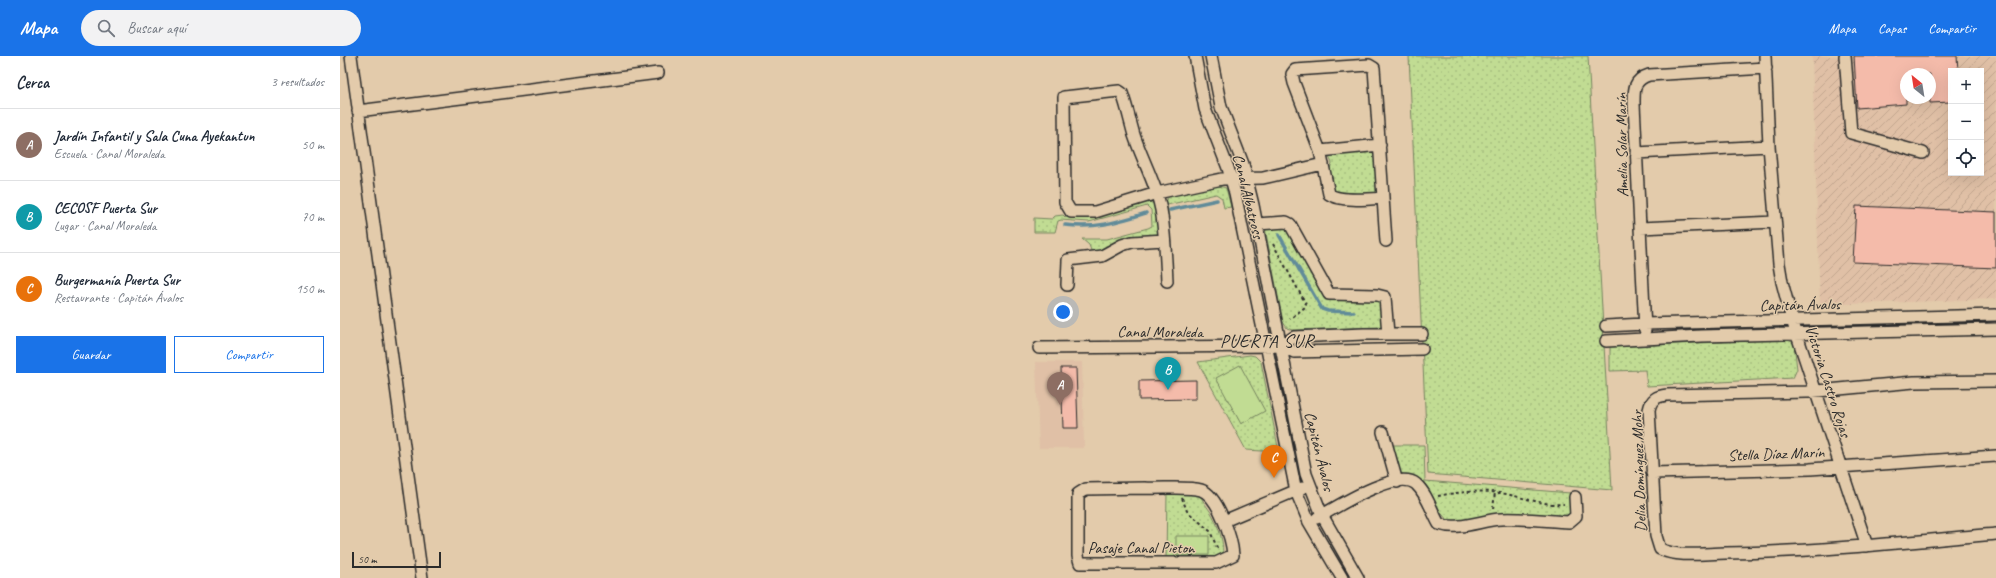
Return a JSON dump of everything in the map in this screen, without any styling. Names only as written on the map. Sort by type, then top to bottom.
[{"type":"street","points":[[351,56],[422,578]]},
{"type":"street","name":"Canal Albatross","points":[[1195,56],[1205,108],[1231,178],[1265,346]]},
{"type":"street","name":"Canal Albatross","points":[[1211,56],[1221,107],[1240,155],[1247,178],[1281,346]]},
{"type":"street","name":"Victoria Castro Rojas","points":[[1765,56],[1769,146],[1775,222],[1782,282],[1792,320],[1867,546]]},
{"type":"street","points":[[1845,56],[1851,133],[1923,153]]},
{"type":"street","points":[[1383,198],[1357,199],[1333,197],[1328,192],[1320,151],[1294,83],[1292,74],[1297,70],[1374,66],[1386,241]]},
{"type":"street","name":"Amelia Solar Marín","points":[[1645,338],[1634,90],[1638,80],[1648,75],[1766,68]]},
{"type":"street","points":[[358,111],[658,73]]},
{"type":"street","points":[[1167,280],[1162,216],[1157,193],[1134,135],[1121,92],[1064,97],[1065,202],[1071,212],[1088,213],[1114,207],[1157,193],[1231,178],[1263,178],[1323,164]]},
{"type":"street","points":[[1320,151],[1380,145]]},
{"type":"street","points":[[1636,153],[1769,146]]},
{"type":"street","points":[[1257,224],[1286,222],[1290,224],[1329,294],[1377,295],[1385,297],[1388,334]]},
{"type":"street","points":[[1640,228],[1775,222]]},
{"type":"street","points":[[1067,285],[1068,260],[1102,256],[1122,245],[1132,242],[1164,240]]},
{"type":"street","name":"Capitán Ávalos","points":[[1606,326],[1996,315]]},
{"type":"street","name":"Capitán Ávalos","points":[[1606,341],[1645,338],[1797,333],[1996,329]]},
{"type":"street","name":"Canal Moraleda","points":[[1281,346],[1294,337],[1422,334]]},
{"type":"street","name":"Capitán Ávalos","points":[[1265,346],[1296,491],[1309,522],[1342,578]]},
{"type":"street","name":"Canal Moraleda","points":[[1039,348],[1281,346],[1294,352],[1422,349]]},
{"type":"street","name":"Capitán Ávalos","points":[[1281,346],[1302,455],[1310,485],[1322,515],[1358,578]]},
{"type":"street","name":"Delia Domínguez Mohr","points":[[1996,381],[1914,382],[1816,391],[1659,396],[1650,403],[1649,410],[1656,536],[1660,548],[1666,551],[1687,554],[1770,553],[1996,534]]},
{"type":"street","points":[[1383,432],[1397,482]]},
{"type":"street","name":"Stella Díaz Marín","points":[[1652,473],[1841,467],[1996,456]]},
{"type":"street","points":[[1309,522],[1372,488],[1397,482],[1413,482],[1419,488],[1438,522],[1443,525],[1466,525],[1492,520],[1571,521],[1576,516],[1576,500]]},
{"type":"street","points":[[1224,521],[1310,485]]},
{"type":"street","name":"Pasaje Canal Pieton","points":[[1082,490],[1198,490],[1205,492],[1214,501],[1224,521],[1233,555],[1216,563],[1080,563],[1078,556],[1077,498],[1082,490]]},
{"type":"path","points":[[1272,241],[1306,304],[1305,307],[1290,319]]},
{"type":"path","points":[[1182,489],[1182,499],[1184,505],[1191,515],[1207,528],[1224,560]]},
{"type":"path","points":[[1425,498],[1453,493],[1495,492],[1552,504],[1576,500]]},
{"type":"path","points":[[1492,520],[1495,492]]},
{"type":"shaded area","points":[[1812,56],[1996,56],[1996,299],[1820,305]]},
{"type":"shaded area","points":[[1036,362],[1082,362],[1084,448],[1039,448]]},
{"type":"green space","points":[[1409,56],[1588,56],[1612,490],[1428,474]]},
{"type":"green space","points":[[1374,151],[1376,153],[1380,189],[1376,194],[1342,195],[1331,190],[1329,171],[1332,163],[1329,157],[1333,154]]},
{"type":"green space","points":[[1215,185],[1226,188],[1231,207],[1224,208],[1222,198],[1216,194],[1167,205],[1169,218],[1166,219],[1164,209],[1167,198]]},
{"type":"green space","points":[[1149,202],[1155,204],[1159,234],[1154,237],[1092,253],[1089,245],[1082,239],[1107,239],[1152,226],[1151,210],[1147,206],[1089,222],[1061,220],[1058,221],[1055,232],[1034,232],[1034,218],[1052,219],[1055,216],[1063,215],[1065,217],[1086,217]]},
{"type":"green space","points":[[1287,225],[1323,291],[1381,300],[1382,325],[1380,327],[1292,330],[1287,328],[1283,322],[1265,228]]},
{"type":"green space","points":[[1786,339],[1794,343],[1797,369],[1793,378],[1647,386],[1645,370],[1610,371],[1610,347]]},
{"type":"green space","points":[[1250,355],[1255,356],[1261,362],[1279,452],[1246,450],[1198,362]]},
{"type":"green space","points":[[1240,365],[1265,411],[1241,424],[1216,378]]},
{"type":"green space","points":[[1394,445],[1424,445],[1425,481],[1570,493],[1572,511],[1570,516],[1450,522],[1440,512],[1428,487],[1423,482],[1416,477],[1400,473],[1390,447]]},
{"type":"green space","points":[[1167,492],[1200,492],[1203,500],[1216,521],[1223,548],[1221,558],[1166,559]]},
{"type":"green space","points":[[1176,536],[1209,536],[1209,555],[1176,555]]},
{"type":"building","points":[[1854,56],[1957,56],[1958,68],[1948,68],[1948,102],[1936,103],[1936,68],[1900,68],[1900,104],[1906,104],[1857,108]]},
{"type":"building","points":[[1856,206],[1996,212],[1996,268],[1853,262]]},
{"type":"building","points":[[1061,368],[1076,368],[1078,428],[1063,428]]},
{"type":"building","points":[[1196,380],[1196,399],[1139,400],[1139,381]]},
{"type":"waterway","points":[[1170,210],[1217,200]]},
{"type":"waterway","points":[[1065,225],[1087,226],[1106,224],[1146,213]]},
{"type":"waterway","points":[[1279,235],[1322,309],[1328,311],[1354,312]]},
{"type":"place","name":"CECOSF Puerta Sur","points":[[1168,390]]},
{"type":"place","name":"Jardín Infantil y Sala Cuna Ayekantun","points":[[1060,405]]},
{"type":"place","name":"Burgermanía Puerta Sur","points":[[1274,478]]},
{"type":"district","name":"PUERTA SUR","points":[[1267,341]]}]
